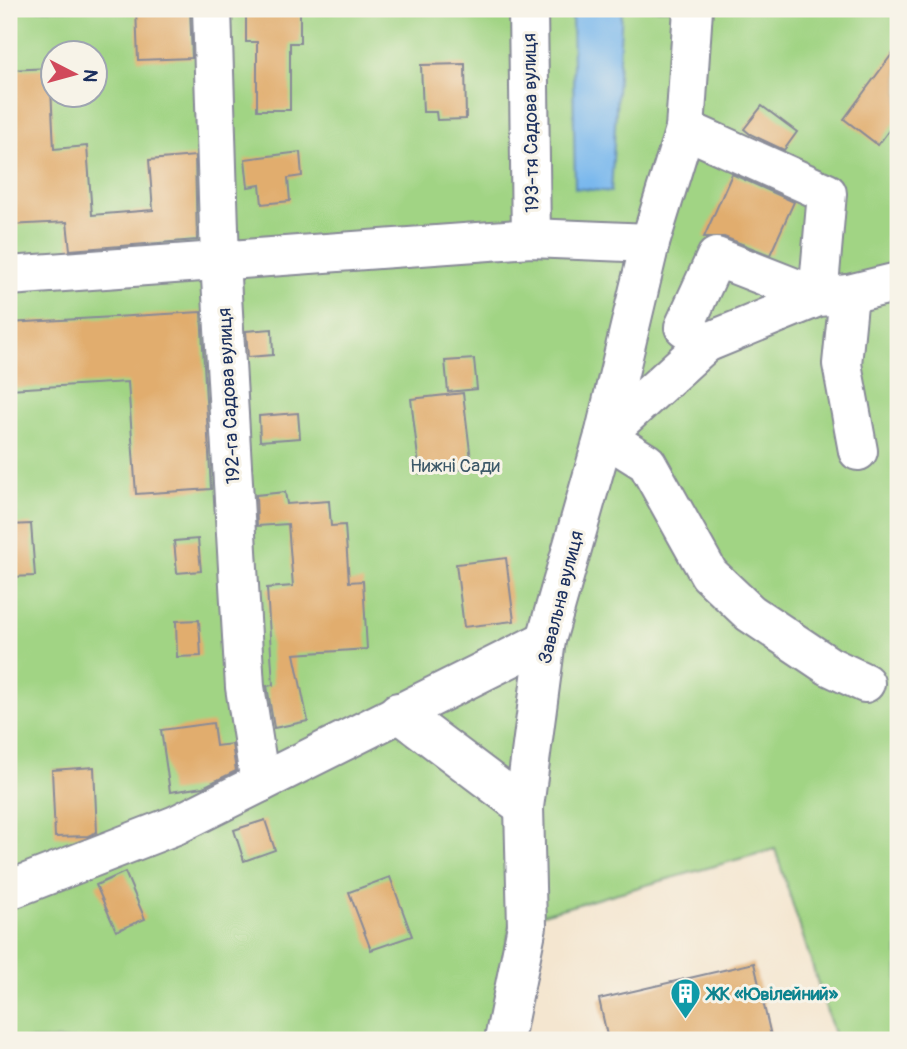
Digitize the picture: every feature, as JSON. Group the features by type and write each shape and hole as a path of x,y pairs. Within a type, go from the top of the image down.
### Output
{"street":[{"name":"192-га Садова вулиця","path":"212,9 220,261 245,687 260,783"},
{"name":"193-тя Садова вулиця","path":"528,9 531,238"},
{"name":"Завальна вулиця","path":"503,1040 527,926 524,807 545,640 604,436 650,243 685,129 693,9"},
{"path":"685,129 827,192 833,296 858,451"},
{"path":"9,276 531,238 650,243"},
{"path":"706,343 684,327 716,257 833,296"},
{"path":"865,683 829,666 750,613 717,582 709,574 647,463 604,436 706,343 833,296 898,282"},
{"path":"9,890 176,825 545,640"},
{"path":"398,712 524,807"}],"green space":[{"name":"Нижні Сади","path":"9,9 898,9 898,1040 836,1040 775,849 511,923 488,1040 9,1040"}],"water":[{"path":"572,9 622,9 611,192 575,188"}],"building":[{"path":"136,9 190,9 192,58 138,60"},
{"path":"246,9 300,9 300,43 290,43 290,110 257,110 257,42 246,42"},
{"path":"898,46 898,118 878,145 844,119"},
{"path":"465,64 466,119 437,120 436,112 423,112 421,65"},
{"path":"38,69 38,108 52,108 54,149 87,146 92,215 153,210 149,160 195,156 197,240 70,250 67,222 9,225 9,70"},
{"path":"762,106 797,132 784,150 744,129"},
{"path":"300,152 302,176 288,178 290,201 262,204 260,185 248,187 245,159"},
{"path":"732,174 794,202 770,255 724,237 704,237"},
{"path":"201,312 211,489 136,494 128,382 9,389 9,323"},
{"path":"272,329 273,355 248,357 246,331"},
{"path":"474,359 477,389 448,392 445,361"},
{"path":"463,393 472,468 420,474 411,399"},
{"path":"298,413 300,438 260,441 259,416"},
{"path":"285,492 287,504 329,501 331,526 345,525 349,582 363,581 367,649 294,654 308,721 274,728 267,686 273,685 267,588 293,586 288,524 257,526 256,495"},
{"path":"31,524 35,576 9,577 9,525"},
{"path":"198,539 201,571 177,573 174,541"},
{"path":"506,558 514,621 464,627 456,564"},
{"path":"199,620 201,656 177,657 176,621"},
{"path":"213,723 216,746 232,744 236,771 203,787 170,792 161,730"},
{"path":"94,767 97,832 88,836 55,837 52,770"},
{"path":"265,820 275,850 244,861 234,830"},
{"path":"125,872 145,919 116,931 96,885"},
{"path":"390,877 412,936 371,950 349,892"},
{"name":"ЖК «Ювілейний»","path":"754,963 772,1040 608,1040 599,999"}],"place":[{"name":"ЖК «Ювілейний»","path":"685,1020"}]}
